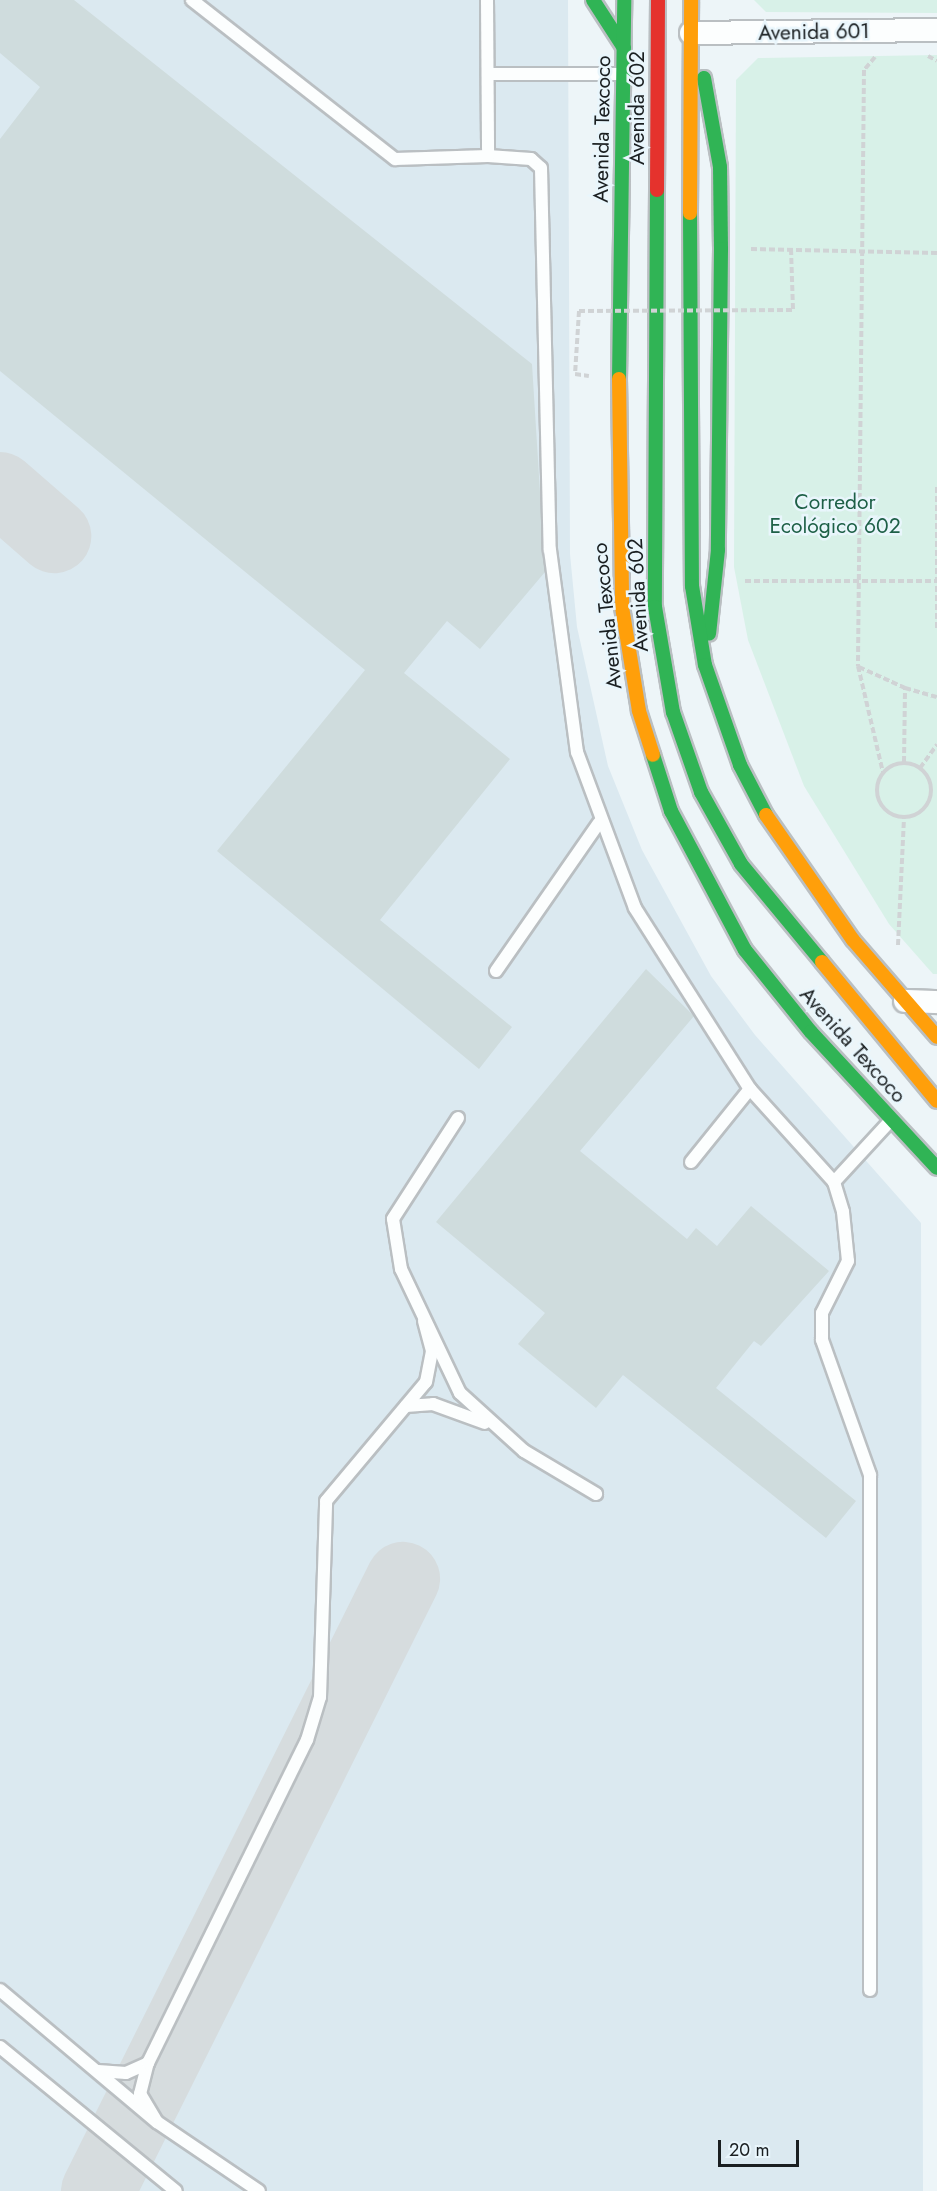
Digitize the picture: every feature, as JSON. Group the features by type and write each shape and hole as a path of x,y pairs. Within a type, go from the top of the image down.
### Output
{"main road":[{"path":"593,0 624,48"},
{"name":"Avenida Texcoco","path":"624,0 626,74 615,380 617,503 622,608 639,711 671,811 728,923 776,992 937,1167"},
{"name":"Avenida 602","path":"658,0 655,606 673,712 701,792 741,864 937,1101"},
{"path":"691,0 692,586 705,665 740,765 772,827 900,996 937,1037"},
{"path":"691,33 710,99 720,167 717,581 705,665"}],"street":[{"name":"Avenida 601","path":"691,33 937,30"},
{"path":"900,996 937,1002"}],"lane":[{"path":"192,0 395,159 488,156 531,159 541,168 550,550 567,705 599,823 635,908 750,1089 834,1182 848,1261 822,1313 822,1340 870,1475 870,1990"},
{"path":"487,0 488,156"},
{"path":"488,74 626,74"},
{"path":"496,971 599,823"},
{"path":"691,1162 750,1089"},
{"path":"458,1118 393,1219 401,1269 423,1321 460,1393 494,1428"},
{"path":"834,1182 892,1119"},
{"path":"157,2122 140,2094 148,2063 307,1740 324,1658 326,1501 426,1382 432,1362 423,1321"},
{"path":"406,1406 450,1408 494,1428 596,1494"},
{"path":"0,1990 157,2122 259,2191"},
{"path":"0,2047 176,2191"},
{"path":"95,2070 117,2074 148,2063"}],"path":[{"path":"883,54 869,59 864,70 863,580 858,666 871,741 883,773"},
{"path":"721,249 937,253"},
{"path":"576,375 579,311 794,310 791,249"},
{"path":"937,487 937,631"},
{"path":"717,581 936,581"},
{"path":"858,666 905,688 937,697"},
{"path":"904,762 905,688"},
{"path":"920,768 937,745"},
{"path":"904,762 920,768 931,792 926,805 904,817 882,807 877,784 883,773 904,762"},
{"path":"900,996 904,817"}],"shaded area":[{"path":"0,0 568,0 570,554 577,627 608,766 642,850 711,976 755,1035 921,1223 923,2191 0,2191"}],"green space":[{"path":"754,0 937,0 937,13 766,12"},
{"name":"Corredor Ecológico 602","path":"937,55 937,974 933,974 889,924 804,786 748,640 734,567 736,80 758,58"}],"building":[{"path":"0,0 74,0 532,364 545,572 480,649 447,621 404,673 510,759 380,920 512,1027 479,1069 217,851 365,670 0,371 0,139 40,87 0,53"},
{"path":"646,969 694,1016 580,1151 687,1239 696,1228 717,1246 751,1206 829,1271 761,1346 754,1341 716,1388 856,1501 826,1538 623,1375 596,1408 518,1344 545,1313 436,1222"}],"taxiway":[{"path":"0,489 54,536"},
{"path":"98,2191 403,1579"}],"traffic: fast":[{"path":"593,0 624,48"},
{"path":"619,379 624,0"},
{"path":"704,78 720,167 721,249 718,550 709,634"},
{"path":"657,190 655,607 673,712 701,792 741,864 822,962"},
{"path":"690,213 692,586 705,665 740,765 766,815"},
{"path":"653,755 671,811 745,950 811,1032 937,1168"}],"traffic: slow":[{"path":"690,213 691,0"},
{"path":"619,379 622,607 639,711 653,755"},
{"path":"766,815 853,940 937,1037"},
{"path":"822,962 937,1101"}],"traffic: jam":[{"path":"657,190 658,0"}]}
